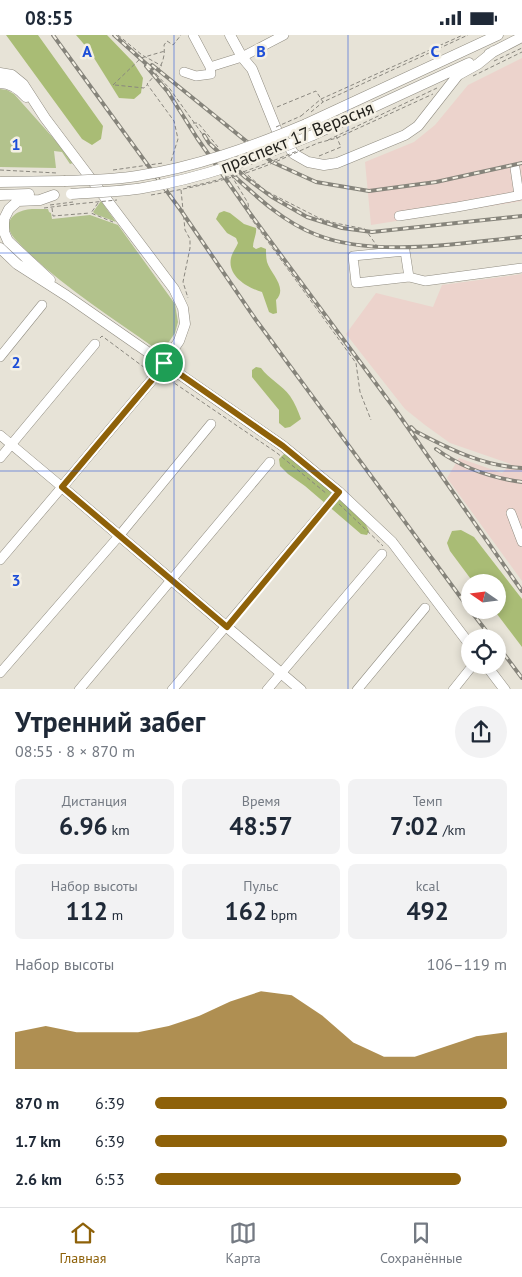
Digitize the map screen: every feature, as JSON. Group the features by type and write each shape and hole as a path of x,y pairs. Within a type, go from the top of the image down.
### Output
{"main road":[{"path":"230,35 242,57 252,69 277,131 294,154 308,163 324,165 337,163 405,135 418,126 458,75 478,64 494,51"},
{"name":"праспект 17 Верасня","path":"0,183 62,177 137,177 186,167 257,145 303,120 498,35"},
{"name":"праспект 17 Верасня","path":"0,195 54,195 140,189 187,179 252,160 316,140 522,37"},
{"path":"0,73 12,75 23,85 174,289 183,307 185,324 179,341 158,375 62,487 301,689"},
{"path":"0,83 7,83 20,90 46,118"},
{"path":"0,176 17,182"},
{"path":"54,195 40,200 18,201 4,219 4,232 8,241 67,296"},
{"path":"0,248 17,264 67,296 283,446 339,492 392,542 461,633"},
{"path":"493,674 505,689"}],"street":[{"path":"184,72 196,76 211,74 210,67 193,35"},
{"path":"210,67 242,57 284,35"},
{"path":"399,216 521,195 515,168"},
{"path":"409,277 405,251 353,256 356,283 409,277 425,281 522,268"},
{"path":"0,357 42,305"},
{"path":"0,458 95,344"},
{"path":"0,673 119,536 211,424"},
{"path":"0,435 62,487 0,560"},
{"path":"79,689 270,462"},
{"path":"172,689 227,627 339,492"},
{"path":"511,513 522,542"},
{"path":"268,689 382,554"},
{"path":"357,689 425,608"},
{"path":"452,689 465,674"}],"path":[{"path":"118,35 145,57 162,65"},
{"path":"276,127 303,120 321,99 464,35"},
{"path":"309,114 323,102 468,35"},
{"path":"147,84 144,88 113,85 133,65 145,57 164,51"},
{"path":"469,78 522,52"},
{"path":"156,74 170,89 217,155"},
{"path":"326,141 438,88"},
{"path":"272,109 316,91 323,102"},
{"path":"316,140 337,139 436,93"},
{"path":"193,123 198,123 222,151"},
{"path":"321,155 341,147 336,135"},
{"path":"207,152 225,147"},
{"path":"162,165 114,171 179,160"},
{"path":"227,169 248,203 250,217 356,363 360,392 371,421"},
{"path":"241,169 266,191 319,218 365,229 381,253"},
{"path":"0,170 62,177"},
{"path":"91,213 101,199 106,205"},
{"path":"52,205 53,216 91,213 121,225"},
{"path":"102,336 277,453"}],"shaded area":[{"path":"522,58 522,201 371,225 365,162 414,142 435,125 468,85"},
{"path":"522,274 522,581 447,478 459,458 502,473 511,464 450,443 425,425 405,409 346,334 376,293 433,307 442,285"}],"green space":[{"path":"6,35 38,35 103,126 101,139 92,145 82,139"},
{"path":"76,35 107,35 133,62 143,78 141,93 134,99 119,98 89,50"},
{"path":"0,89 14,94 73,163 70,164 62,152 54,151 56,168 0,167"},
{"path":"101,201 116,222 93,212"},
{"path":"32,209 48,209 52,219 90,215 118,225 175,304 178,322 175,333 164,349 156,349 82,297 47,269 14,238 9,226 12,218 15,214"},
{"path":"224,211 230,213 244,224 256,228 253,247 256,249 261,247 266,249 267,262 278,281 280,291 276,300 277,313 269,312 262,292 251,288 235,276 232,270 231,258 238,243 236,238 227,233 216,219 219,213"},
{"path":"256,367 261,368 287,392 293,401 301,419 290,427 285,428 279,423 279,410 252,377 252,370"},
{"path":"285,453 292,454 364,521 369,531 367,535 361,534 280,466 279,459"},
{"path":"461,530 474,537 503,574 467,574 450,551 447,543 452,531"},
{"path":"506,578 522,599 522,647 501,619 506,619"}],"railway":[{"path":"53,35 182,212 256,320 461,598"},
{"path":"114,35 152,69"},
{"path":"152,65 272,162 316,182 369,191 436,182 522,163"},
{"path":"146,66 168,92 197,138 249,212 397,412 522,591"},
{"path":"204,135 209,143 245,177 272,197 307,217 342,228 372,232 522,216"},
{"path":"234,176 263,202 294,224 317,235 340,242 365,246 418,247 522,237"},
{"path":"411,427 428,438 467,456 494,464 522,468"},
{"path":"436,449 477,471 499,478 522,482"},
{"path":"477,619 485,629"},
{"path":"506,657 522,678"}],"route":[{"path":"164,363 283,446 339,492 227,627 62,487 164,363"}]}
